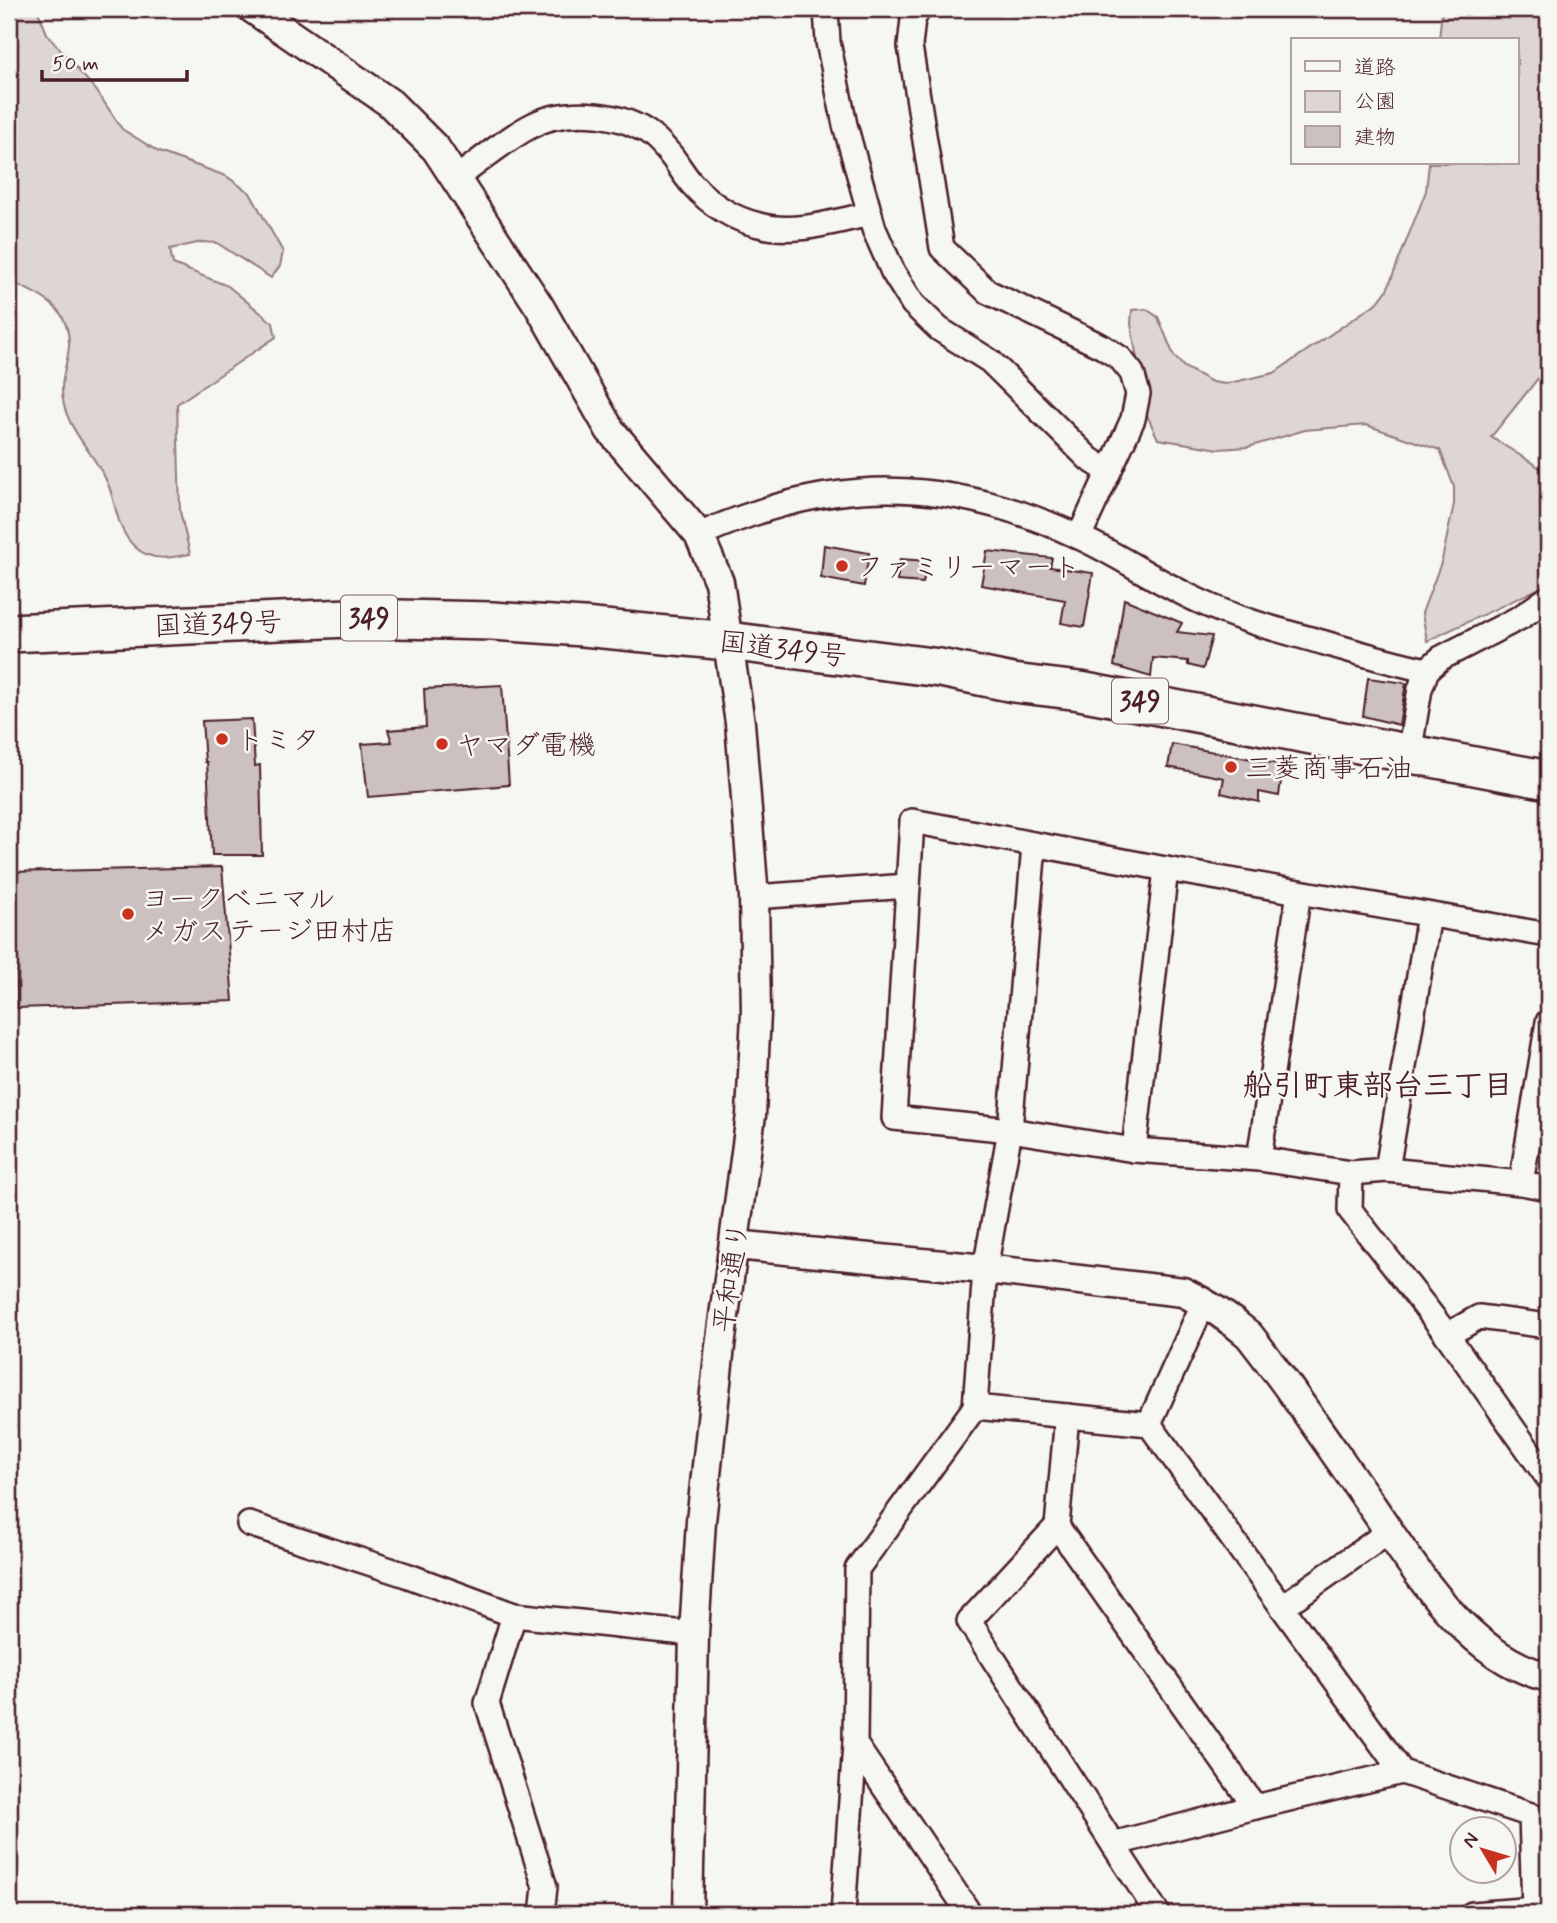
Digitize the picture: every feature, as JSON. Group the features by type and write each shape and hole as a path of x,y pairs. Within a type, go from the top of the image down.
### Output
{"highway":[{"name":"国道349号","path":"9,633 349,618 583,626 927,666 1013,683 1080,691 1548,780"}],"street":[{"name":"平和通り","path":"253,9 390,103 436,149 539,306 610,430 699,535 719,582 740,723 754,897 756,1013 751,1115 707,1462 694,1634 688,1914"},
{"path":"826,9 828,42 845,125 874,229 893,272 914,304 939,329 990,361 1088,459 1108,471"},
{"path":"919,9 913,19 910,46 942,248 988,292 1103,347 1120,358 1132,373 1138,394 1133,419 1079,537"},
{"path":"455,178 529,127 547,119 590,115 613,117 648,132 669,154 691,184 712,203 736,218 762,226 790,229 870,214"},
{"path":"699,535 742,516 820,495 895,489 948,494 1000,506 1079,537 1210,606 1309,639 1427,670"},
{"path":"1409,754 1420,689 1427,670 1441,658 1521,617 1548,598"},
{"path":"1548,935 1166,869 912,821 894,1118 1010,1130 1135,1150 1259,1159 1351,1173 1387,1170 1548,1188"},
{"path":"843,1914 855,1744 856,1569 975,1407 985,1269 1010,1130 1034,845"},
{"path":"1135,1150 1166,869"},
{"path":"754,897 908,886"},
{"path":"1259,1159 1298,892"},
{"path":"1387,1170 1429,915"},
{"path":"1521,1183 1548,1021"},
{"path":"1351,1173 1350,1210 1447,1335 1548,1478"},
{"path":"734,1245 985,1269 1183,1292 1204,1302 1249,1335 1438,1598 1461,1624 1489,1648 1518,1665 1548,1677"},
{"path":"1149,1424 1204,1302"},
{"path":"1447,1335 1479,1317 1548,1326"},
{"path":"975,1407 1149,1424 1402,1772"},
{"path":"1067,1416 1057,1527 969,1621 1157,1914"},
{"path":"249,1524 405,1575 514,1615 694,1634"},
{"path":"1057,1527 1255,1807"},
{"path":"1282,1607 1390,1531"},
{"path":"514,1615 487,1703 545,1887 542,1914"},
{"path":"855,1744 970,1914"},
{"path":"1113,1844 1402,1772 1531,1815 1541,1909 1472,1914"}],"green space":[{"path":"9,9 37,9 48,36 96,90 122,129 159,152 226,176 250,193 283,252 280,266 271,278 217,243 202,242 170,249 173,264 228,286 273,323 276,337 177,404 180,511 190,554 154,557 141,552 124,533 108,484 72,426 63,402 62,388 69,347 64,320 48,301 9,280"},
{"path":"1442,9 1548,9 1548,366 1491,437 1548,473 1548,580 1542,587 1427,641 1422,613 1442,560 1454,504 1454,487 1440,450 1366,425 1305,430 1248,447 1219,449 1158,439 1146,413 1131,324 1132,310 1146,309 1158,317 1174,356 1184,367 1212,382 1225,384 1274,373 1378,302 1387,290 1426,191 1429,164 1518,164 1518,38 1439,38"}],"building":[{"path":"824,545 869,553 864,586 821,578"},
{"path":"987,551 1052,558 1050,567 1093,573 1084,627 1061,623 1065,600 981,585"},
{"path":"900,559 927,561 923,583 897,581"},
{"path":"1124,599 1182,623 1177,632 1212,636 1203,669 1188,665 1188,661 1153,658 1151,677 1114,666"},
{"path":"1368,678 1406,683 1399,725 1363,716"},
{"path":"502,685 509,785 368,797 362,744 392,742 388,730 426,727 424,689"},
{"path":"252,719 255,766 260,765 262,855 212,855 202,721"},
{"path":"1172,744 1283,765 1279,796 1259,792 1259,802 1221,793 1224,778 1168,767"},
{"name":"ヨークベニマル メガステージ田村店","path":"222,867 233,1001 17,1008 15,936 9,936 9,872"}],"place":[{"name":"ファミリーマート","path":"842,566"},
{"name":"トミタ","path":"222,739"},
{"name":"ヤマダ電機","path":"442,744"},
{"name":"三菱商事石油","path":"1231,767"},
{"name":"ヨークベニマル メガステージ田村店","path":"128,914"}],"district":[{"name":"船引町東部台三丁目","path":"1378,1085"}]}
